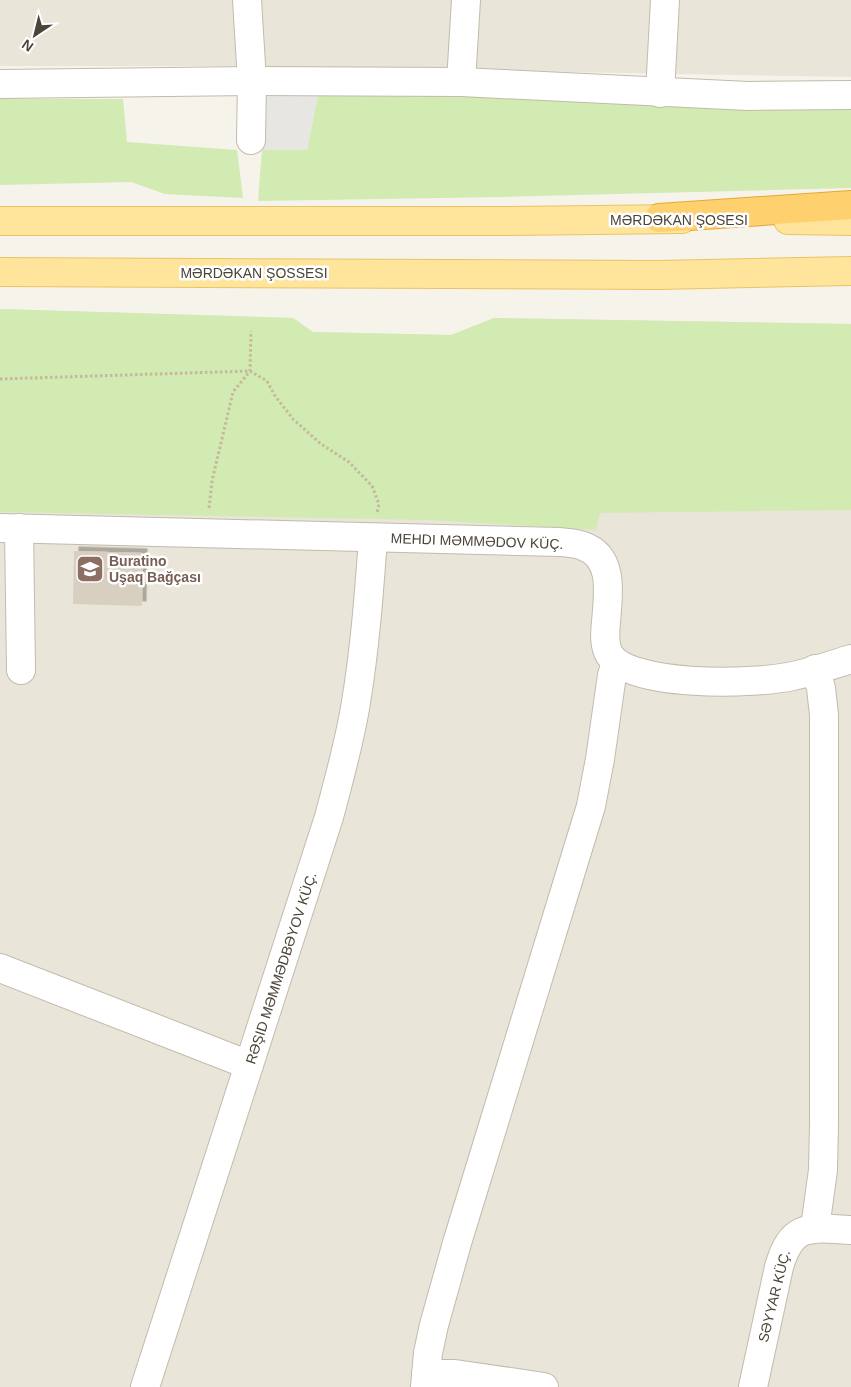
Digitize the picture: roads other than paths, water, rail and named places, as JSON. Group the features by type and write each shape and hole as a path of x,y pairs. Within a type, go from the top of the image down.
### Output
{"highway":[{"path":"659,218 851,205"}],"main road":[{"name":"MƏRDƏKAN ŞOSESI","path":"0,221 508,221 659,218 851,221"},
{"path":"658,275 851,271"},
{"name":"MƏRDƏKAN ŞOSSESI","path":"0,272 658,275"},
{"path":"658,275 851,286"}],"street":[{"path":"247,0 252,81 252,140"},
{"path":"460,82 466,0"},
{"path":"660,93 665,0"},
{"path":"0,84 252,81 460,82 748,96 851,95"},
{"path":"10,528 21,670"},
{"name":"MEHDI MƏMMƏDOV KÜÇ.","path":"10,528 560,542 583,546 597,554 605,565 608,584 605,639 608,652 616,663"},
{"name":"RƏŞID MƏMMƏDBƏYOV KÜÇ.","path":"145,1387 316,861 347,746 356,702 365,637 372,538"},
{"path":"544,1387 455,1374 425,1381 434,1325 457,1243 591,806 616,663 638,673 658,678 740,682 764,681 793,676 851,660"},
{"path":"815,669 821,688 824,715 824,1124 823,1170 815,1228"},
{"path":"0,968 249,1065"},
{"name":"SƏYYAR KÜÇ.","path":"752,1387 783,1252 790,1240 803,1230 815,1228 851,1230"}],"place":[{"name":"Buratino Uşaq Bağçası","path":"90,569"}]}
